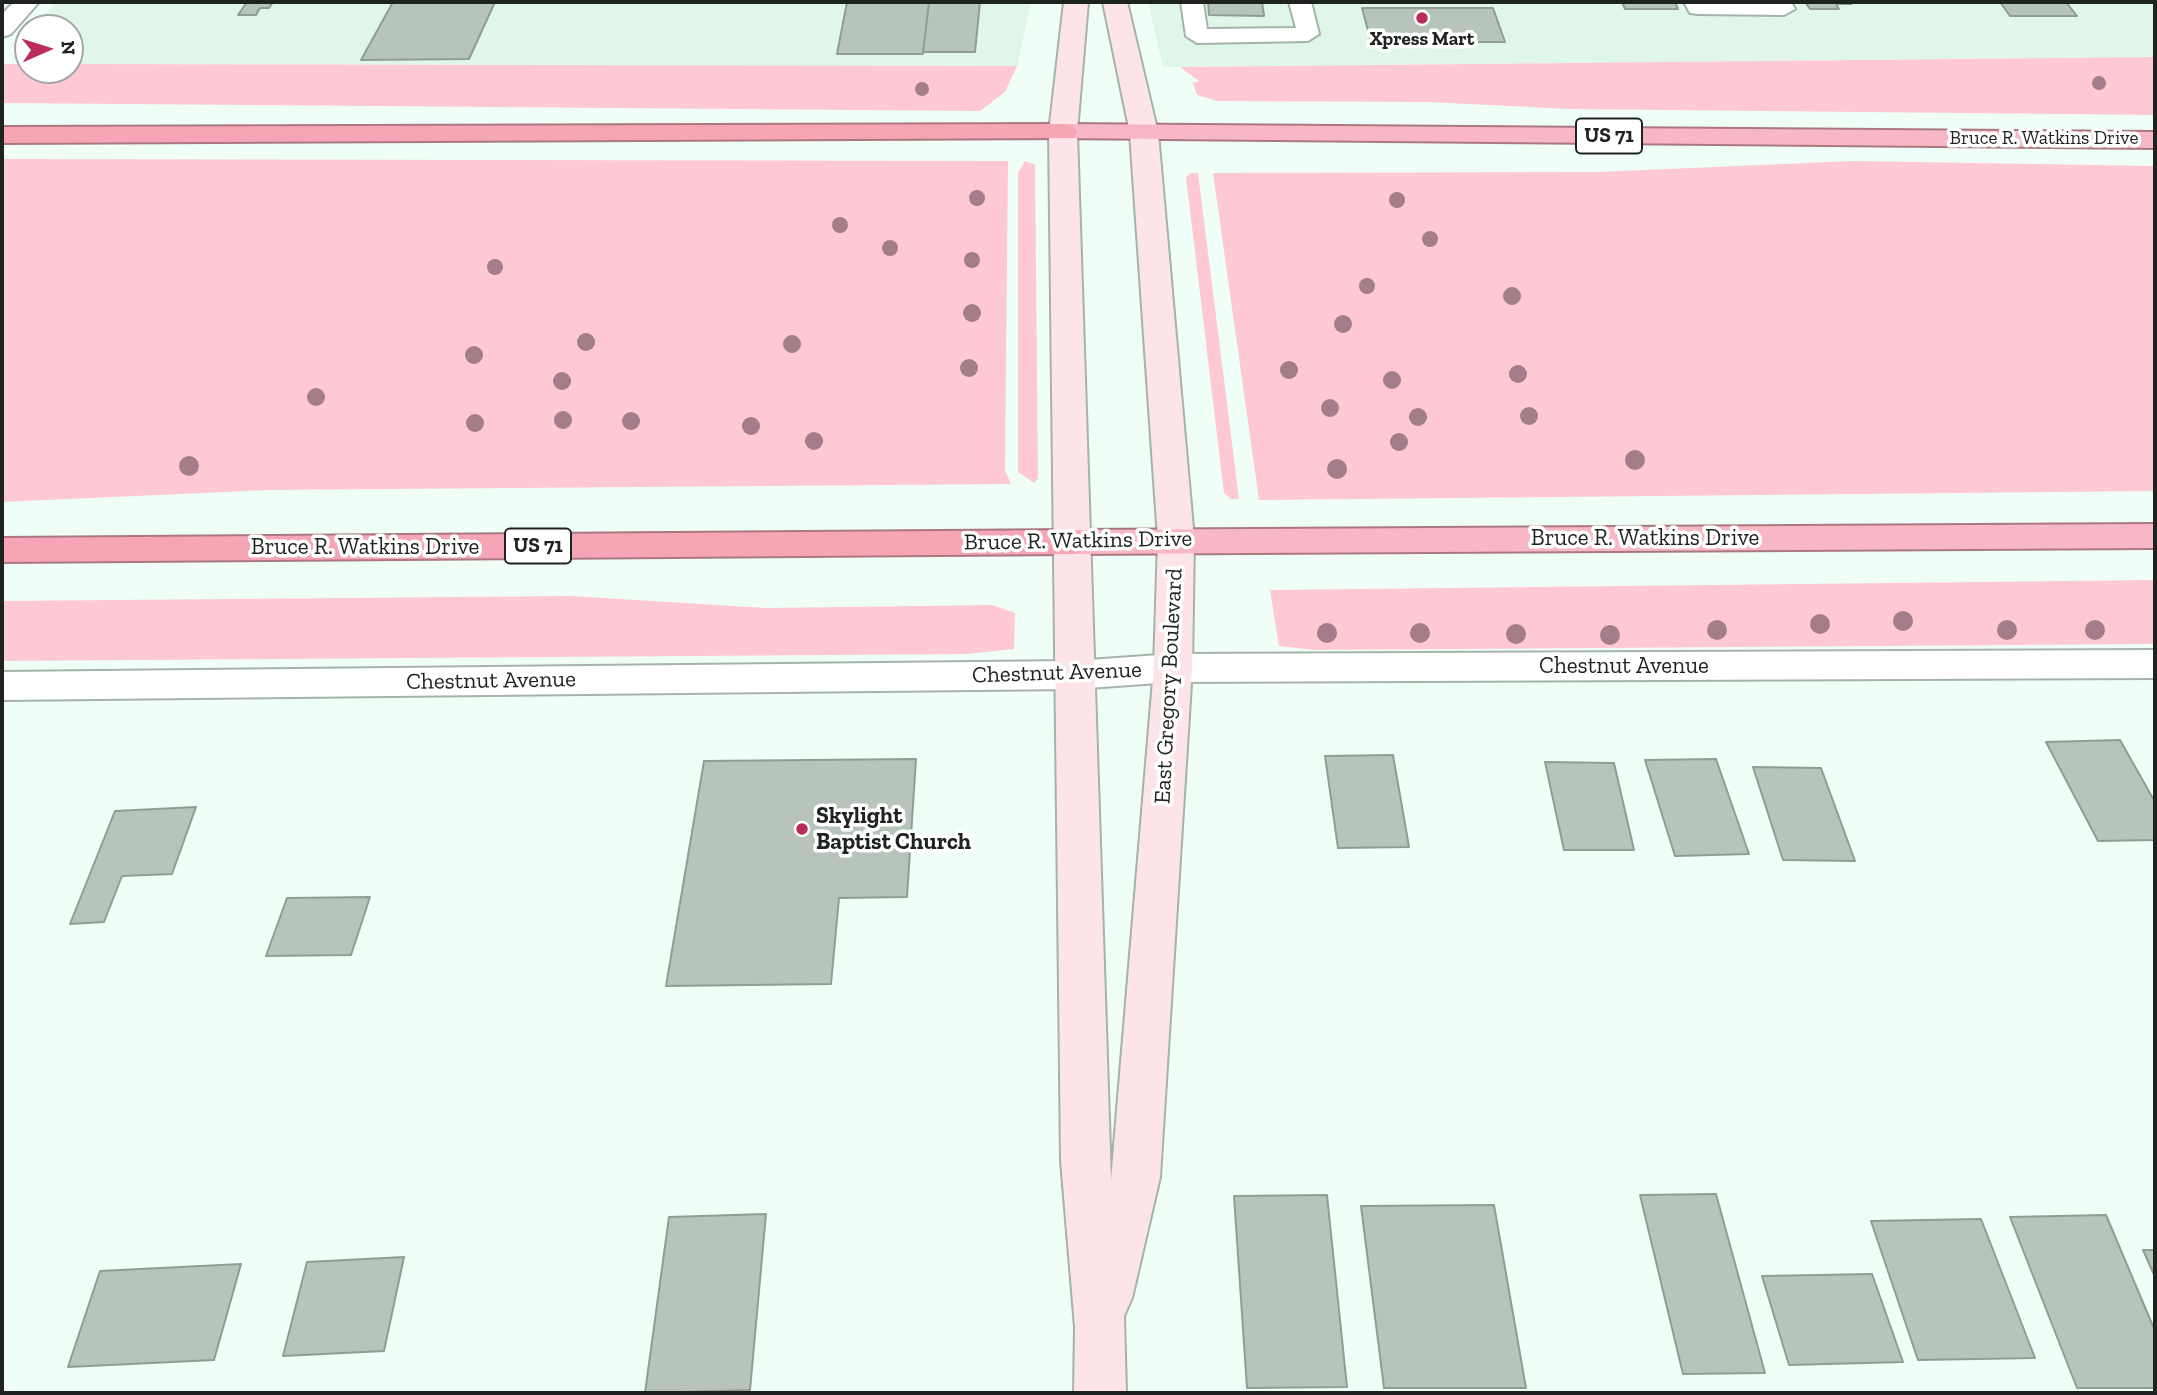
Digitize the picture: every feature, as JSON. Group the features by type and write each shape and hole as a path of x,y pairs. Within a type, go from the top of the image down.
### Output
{"highway":[{"name":"Bruce R. Watkins Drive","path":"2,135 1144,132 2155,140"},
{"name":"Bruce R. Watkins Drive","path":"2,550 1176,539 2155,536"}],"main road":[{"name":"East Gregory Boulevard","path":"1076,2 1063,132 1085,1161 1100,1327 1100,1393"},
{"name":"East Gregory Boulevard","path":"1100,1327 1136,1177 1173,668 1176,539 1144,132 1115,2"}],"street":[{"path":"2,29 27,2"},
{"name":"Chestnut Avenue","path":"2,686 1074,675 1173,668 2155,664"}],"lane":[{"path":"1192,2 1197,36 1308,34 1300,2"},
{"path":"1695,2 1698,8 1784,9 1780,2"}],"shaded area":[{"path":"56,2 1031,2 1017,66 84,64 84,14 45,14"},
{"path":"1148,2 2150,2 2155,8 2155,57 1163,67"},
{"path":"2155,57 2155,115 1569,109 1428,102 1217,101 1197,95 1193,83 1199,81 1180,67"},
{"path":"2,64 14,64 14,84 84,84 84,64 1017,66 1005,92 980,111 2,103"},
{"path":"2,159 1008,161 1005,470 1011,484 270,490 2,502"},
{"path":"1025,161 1035,165 1038,478 1034,483 1018,472 1018,173"},
{"path":"1853,161 2155,166 2155,491 1259,500 1213,173 1598,172"},
{"path":"1191,173 1198,173 1239,499 1231,499 1224,493 1186,177"},
{"path":"2155,580 2155,644 1315,650 1279,646 1270,590"},
{"path":"571,596 766,608 992,605 1015,613 1014,649 966,654 2,661 2,601"}],"building":[{"path":"247,2 273,2 269,8 260,8 256,15 238,15"},
{"path":"393,2 495,2 469,59 361,60"},
{"path":"847,2 929,2 923,54 837,54"},
{"path":"929,2 980,2 975,52 923,52"},
{"path":"1208,2 1262,2 1264,16 1209,15"},
{"path":"1622,2 1675,2 1678,9 1625,9"},
{"path":"1805,2 1851,4 1836,4 1839,9 1810,9"},
{"path":"2000,2 2066,2 2077,16 2010,16"},
{"path":"1362,8 1493,8 1505,42 1371,42"},
{"path":"2120,740 2155,802 2155,840 2098,841 2046,742"},
{"path":"1393,755 1409,847 1338,848 1325,756"},
{"name":"Skylight Baptist Church","path":"916,759 907,897 839,898 831,984 666,986 704,761"},
{"path":"1716,759 1749,854 1675,856 1645,760"},
{"path":"1545,762 1614,763 1634,850 1564,850"},
{"path":"1753,767 1821,768 1855,861 1783,860"},
{"path":"196,807 172,874 122,876 104,922 70,924 115,811"},
{"path":"370,897 351,955 266,956 287,898"},
{"path":"1716,1194 1765,1373 1683,1374 1640,1195"},
{"path":"1327,1195 1347,1387 1247,1388 1234,1196"},
{"path":"1494,1205 1526,1388 1384,1388 1361,1206"},
{"path":"766,1214 750,1390 645,1393 669,1217"},
{"path":"2106,1215 2155,1331 2155,1388 2077,1388 2010,1217"},
{"path":"1981,1219 2035,1358 1918,1360 1871,1221"},
{"path":"2143,1250 2155,1250 2155,1277"},
{"path":"404,1257 384,1351 283,1356 307,1262"},
{"path":"241,1264 214,1360 68,1367 100,1271"},
{"path":"1872,1274 1903,1362 1789,1365 1762,1276"}],"place":[{"name":"Xpress Mart","path":"1422,18"},
{"name":"Skylight Baptist Church","path":"802,829"}]}
